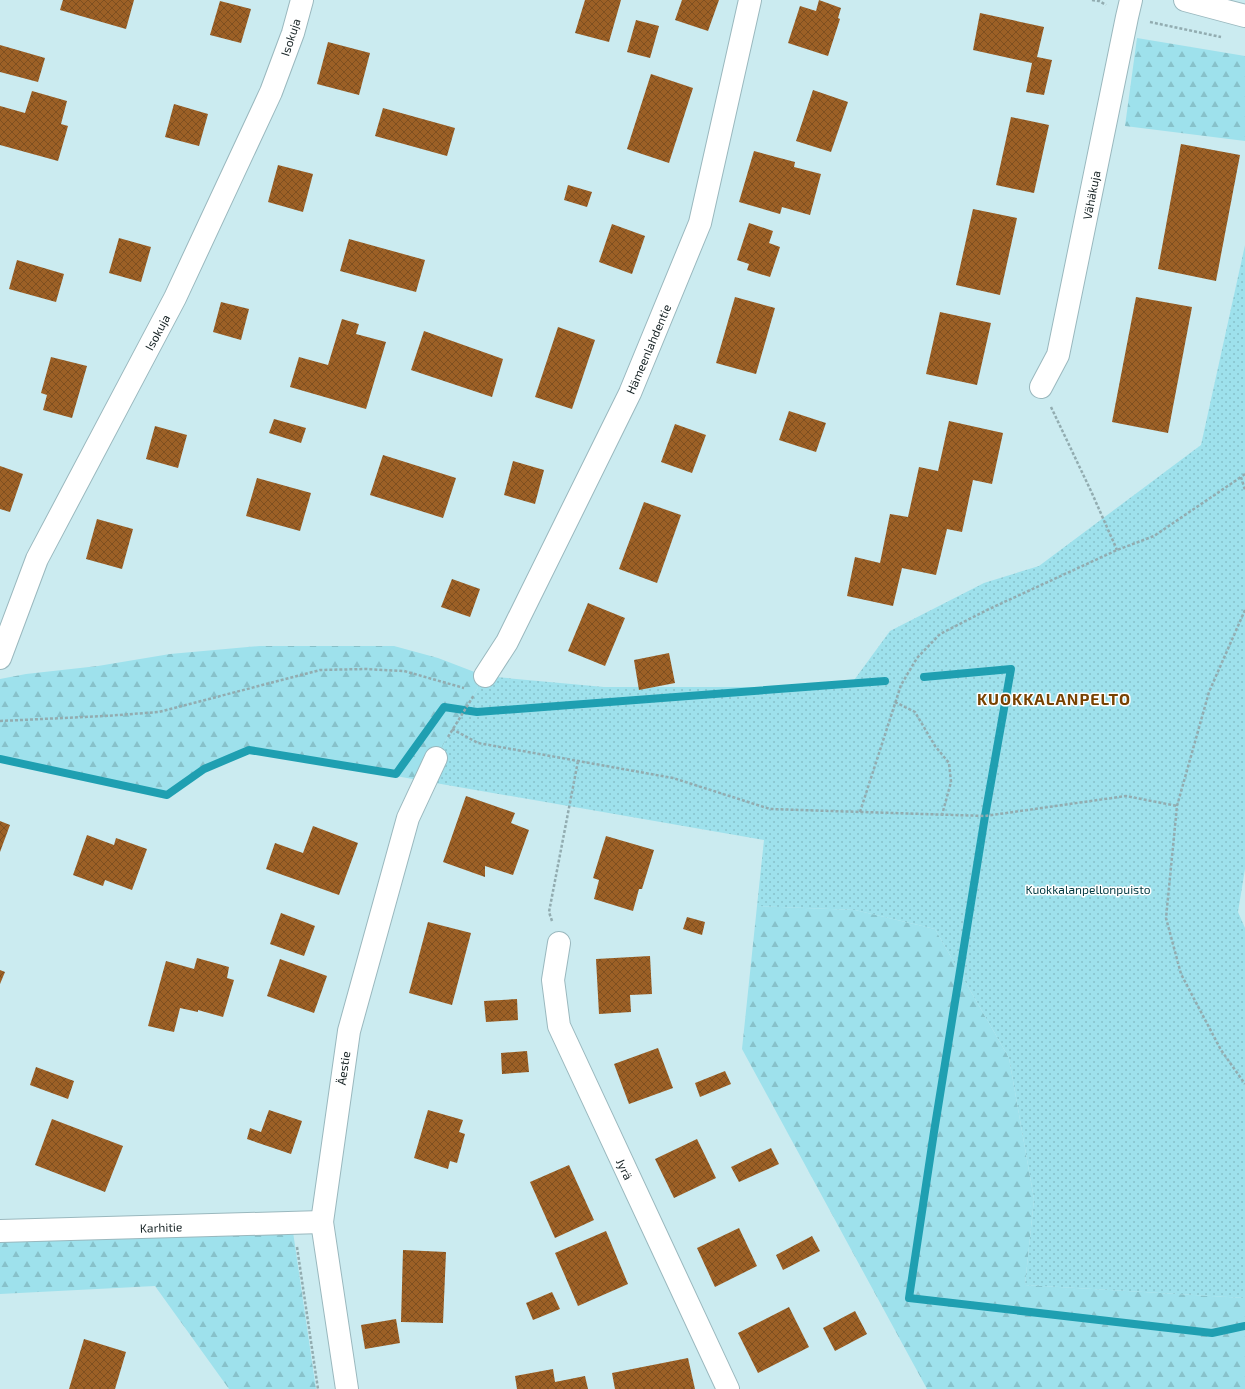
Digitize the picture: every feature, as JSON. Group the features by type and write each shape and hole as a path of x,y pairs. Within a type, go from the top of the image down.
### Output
{"street":[{"name":"Isokuja","path":"0,658 37,559 175,298 271,92 302,0"},
{"name":"Hämeenlahdentie","path":"485,676 507,642 630,393 700,223 750,0"},
{"path":"1185,0 1245,16"},
{"name":"Vähäkuja","path":"1042,387 1058,355 1129,9"},
{"name":"Äestie","path":"347,1389 322,1222 349,1031 408,818 436,758"},
{"name":"Jyrä","path":"559,943 552,980 559,1026 728,1389"},
{"name":"Karhitie","path":"0,1232 322,1222"}],"path":[{"path":"1092,0 1129,9 1223,37"},
{"path":"1042,387 1117,550"},
{"path":"860,812 901,685 917,658 940,634 987,610 1117,550 1154,536 1245,474"},
{"path":"1241,478 1245,490"},
{"path":"1245,610 1209,692 1177,806 1166,918 1181,974 1221,1050 1245,1084"},
{"path":"0,721 160,712 320,670 365,669 404,671 469,690"},
{"path":"459,719 470,702"},
{"path":"895,702 915,712 935,746 949,763 950,782 942,815"},
{"path":"452,729 478,743 674,778 770,809 985,816 1126,796 1177,806"},
{"path":"559,943 549,912 578,761"},
{"path":"294,1223 318,1389"}],"green space":[{"path":"1137,38 1245,56 1245,141 1125,126"},
{"name":"Kuokkalanpellonpuisto","path":"1245,245 1245,869 1238,912 1245,928 1245,1298 1025,1285 1034,1199 1009,1058 935,929 855,910 757,906 764,840 424,781 452,729 485,676 604,687 849,687 890,631 984,583 1039,566 1201,445"},
{"path":"260,646 394,646 438,658 485,676 452,729 424,781 249,750 204,769 167,795 0,759 0,679 26,674 98,666 170,654"},
{"path":"757,906 855,910 935,929 1009,1058 1034,1199 1025,1285 1245,1298 1245,1389 927,1389 742,1049"},
{"path":"292,1225 316,1389 229,1389 155,1286 0,1294 0,1232"}],"building":[{"path":"63,0 134,0 126,29 60,10"},
{"path":"585,0 621,0 609,42 575,33"},
{"path":"682,0 719,0 708,31 675,20"},
{"path":"819,0 841,8 838,18 840,19 828,56 788,43 800,6 816,11"},
{"path":"220,1 251,9 241,43 210,35"},
{"path":"980,13 1044,27 1037,57 1052,60 1044,95 1026,92 1032,63 973,50"},
{"path":"636,20 659,26 650,58 627,52"},
{"path":"328,42 370,53 359,95 317,84"},
{"path":"0,45 45,58 38,82 0,72"},
{"path":"651,74 693,88 669,163 627,149"},
{"path":"813,90 848,102 831,152 796,141"},
{"path":"32,91 67,101 61,124 68,126 58,161 0,145 0,106 25,113"},
{"path":"174,104 208,114 199,146 165,137"},
{"path":"383,108 455,128 447,156 375,136"},
{"path":"1011,117 1049,125 1034,193 996,185"},
{"path":"1181,144 1240,155 1216,281 1158,269"},
{"path":"754,151 795,162 794,167 821,174 810,215 782,207 780,214 739,202"},
{"path":"278,165 313,174 303,212 268,202"},
{"path":"568,185 592,192 587,207 564,200"},
{"path":"973,209 1017,218 1000,295 956,285"},
{"path":"749,223 773,231 769,243 780,247 770,277 747,270 749,264 737,260"},
{"path":"612,224 645,236 632,274 599,262"},
{"path":"119,238 151,247 141,282 109,273"},
{"path":"349,239 425,260 416,292 340,271"},
{"path":"17,260 64,274 56,302 9,289"},
{"path":"735,297 775,308 756,374 716,363"},
{"path":"1136,297 1192,307 1168,433 1112,422"},
{"path":"221,302 249,309 241,340 213,332"},
{"path":"940,312 991,323 977,385 926,374"},
{"path":"342,319 359,324 356,334 386,342 366,409 290,387 299,357 328,365"},
{"path":"558,327 595,340 572,409 535,397"},
{"path":"424,331 503,359 492,397 411,370"},
{"path":"51,357 87,366 72,418 43,410 47,395 41,393"},
{"path":"789,411 826,423 816,452 779,440"},
{"path":"274,419 306,428 301,443 269,433"},
{"path":"949,421 1003,433 992,484 973,480 962,532 947,529 936,575 902,568 893,606 847,596 855,557 880,563 890,514 908,517 919,467 938,471"},
{"path":"675,424 706,435 692,473 661,462"},
{"path":"155,426 187,435 178,468 146,459"},
{"path":"383,455 456,478 443,518 370,495"},
{"path":"513,461 544,470 535,504 504,495"},
{"path":"0,466 23,474 10,512 0,509"},
{"path":"257,478 311,493 300,531 246,516"},
{"path":"644,502 681,515 657,583 619,569"},
{"path":"97,519 133,529 122,569 86,559"},
{"path":"452,579 480,589 470,617 441,607"},
{"path":"588,603 625,618 605,666 568,651"},
{"path":"669,653 675,683 639,690 634,660"},
{"path":"466,796 515,813 511,823 529,830 513,875 485,866 485,877 443,862"},
{"path":"0,821 10,825 0,852"},
{"path":"313,826 358,843 339,895 266,869 275,843 303,853"},
{"path":"87,835 114,845 116,838 147,849 132,890 105,880 103,886 73,875"},
{"path":"606,836 654,850 642,889 639,889 633,911 594,899 599,880 593,878"},
{"path":"281,913 315,926 304,956 270,944"},
{"path":"687,917 705,922 702,935 683,929"},
{"path":"428,922 471,933 452,1005 409,993"},
{"path":"650,956 652,994 630,995 631,1012 599,1014 596,959"},
{"path":"197,958 229,967 227,978 234,980 223,1017 198,1010 198,1012 180,1008 174,1032 148,1026 166,961 194,969"},
{"path":"280,959 327,976 314,1013 267,996"},
{"path":"0,970 5,972 0,984"},
{"path":"517,999 518,1020 486,1022 484,1001"},
{"path":"658,1048 673,1088 629,1104 614,1064"},
{"path":"527,1051 529,1072 502,1074 501,1053"},
{"path":"36,1067 74,1081 68,1099 30,1085"},
{"path":"725,1071 731,1084 700,1097 695,1083"},
{"path":"269,1110 302,1121 291,1154 247,1139 250,1128 261,1132"},
{"path":"428,1110 463,1120 459,1132 465,1134 457,1163 450,1161 448,1169 414,1158"},
{"path":"52,1119 123,1146 105,1192 35,1165"},
{"path":"697,1139 716,1178 674,1198 655,1159"},
{"path":"771,1148 779,1164 739,1182 731,1167"},
{"path":"569,1165 594,1220 555,1238 530,1182"},
{"path":"739,1228 757,1266 715,1287 697,1248"},
{"path":"606,1231 628,1284 578,1306 555,1253"},
{"path":"812,1236 820,1251 783,1270 776,1255"},
{"path":"403,1250 446,1252 443,1323 401,1322"},
{"path":"552,1292 560,1309 533,1320 526,1303"},
{"path":"789,1307 809,1347 758,1373 738,1333"},
{"path":"855,1311 867,1334 835,1351 823,1328"},
{"path":"396,1319 400,1343 365,1349 361,1325"},
{"path":"84,1339 126,1352 115,1389 69,1389"},
{"path":"688,1358 695,1389 615,1389 612,1373"},
{"path":"553,1369 555,1382 585,1376 588,1389 517,1389 515,1376"}],"waterway":[{"path":"924,677 1011,669 985,816 909,1298 1212,1333 1245,1326"},
{"path":"0,759 167,795 204,769 249,750 396,774 444,707 477,712 885,681"}],"district":[{"name":"KUOKKALANPELTO","path":"1054,698"}]}
